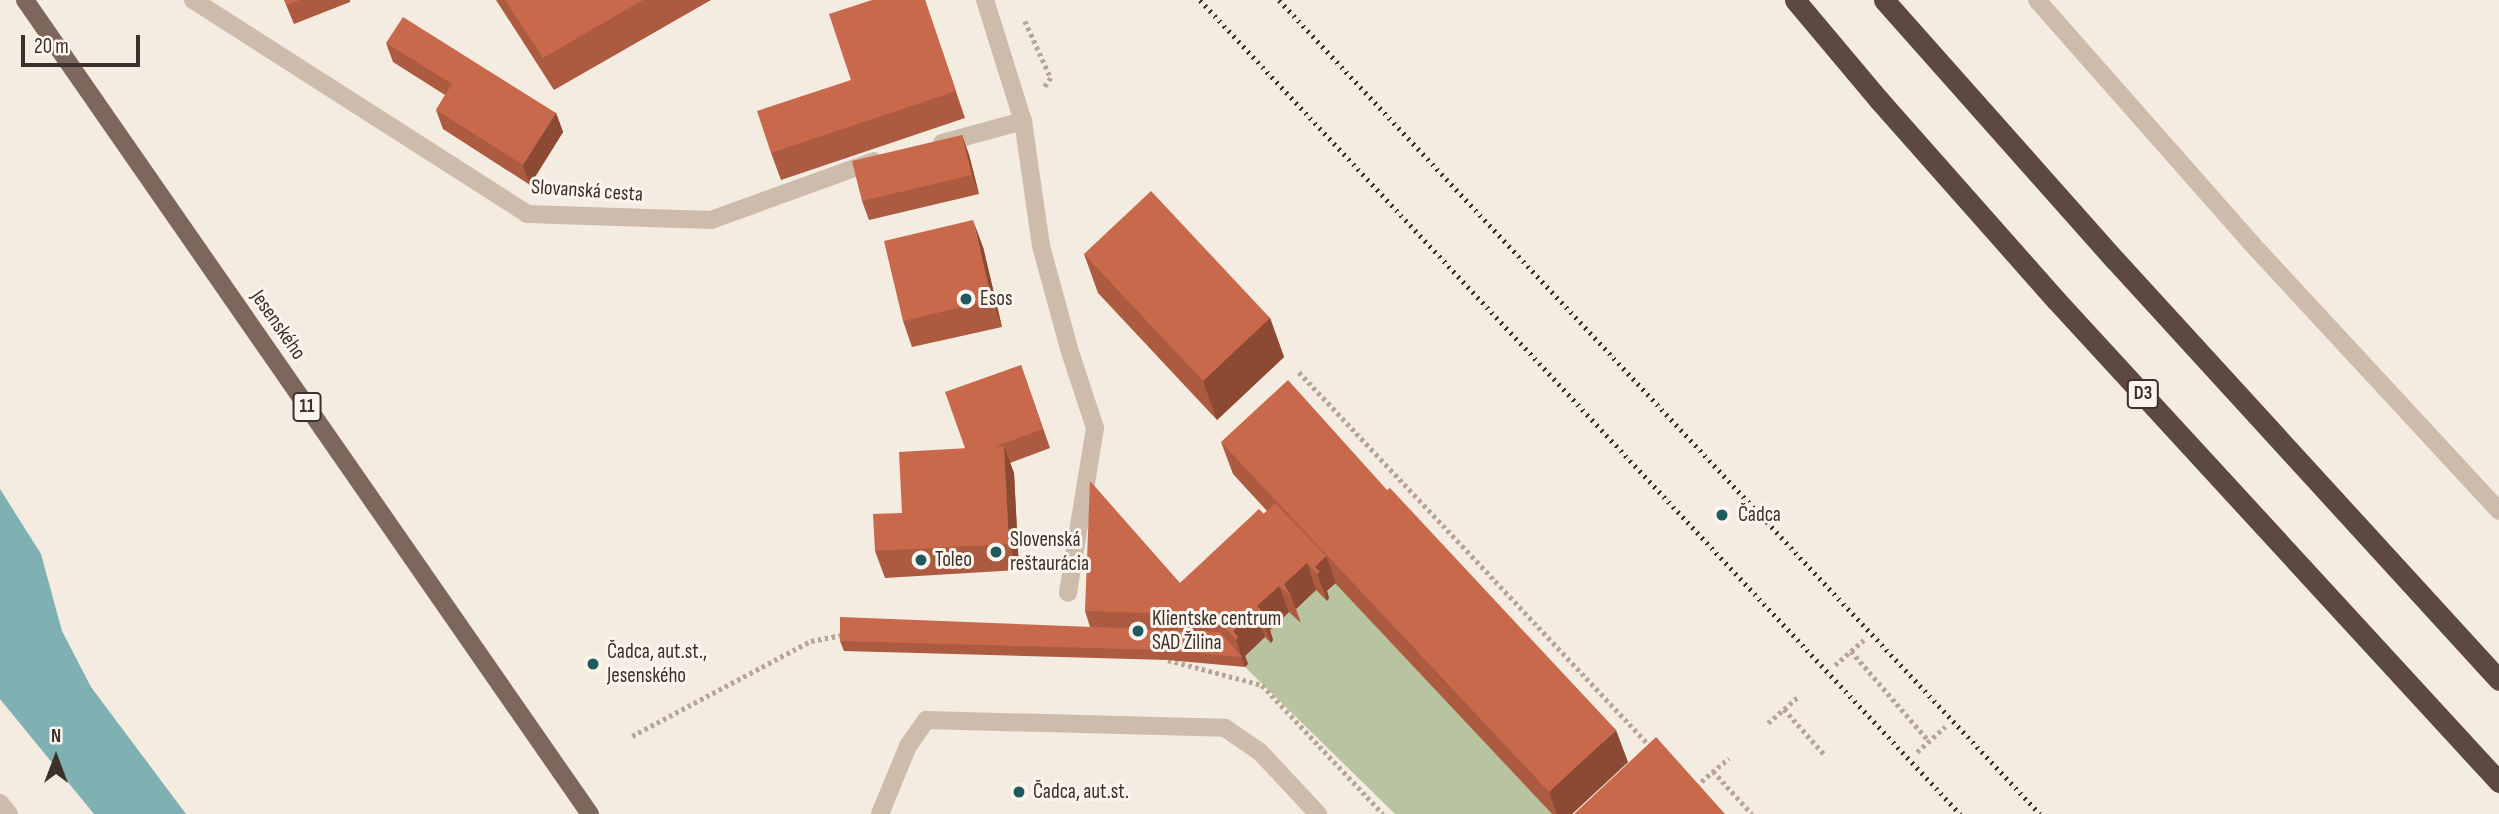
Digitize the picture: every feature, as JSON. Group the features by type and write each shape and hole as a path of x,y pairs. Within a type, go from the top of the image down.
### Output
{"highway":[{"name":"D3","path":"1795,0 1879,100 2056,300 2499,782"},
{"path":"1884,0 2115,260 2499,680"}],"main road":[{"name":"Jesenského","path":"25,0 590,814"}],"street":[{"name":"Slovanská cesta","path":"193,0 527,214 712,220 860,165 897,155"},
{"path":"985,0 1023,121 1041,246 1070,352 1095,428 1068,593"},
{"path":"2037,0 2261,254 2499,511"},
{"path":"922,148 1023,121"},
{"path":"880,814 908,746 926,720 957,720 1224,728 1260,752 1318,814"},
{"path":"0,803 9,814"}],"path":[{"path":"1021,11 1051,78"},
{"path":"1299,372 1652,747"},
{"path":"632,736 811,641 844,635"},
{"path":"1835,665 1864,640"},
{"path":"1851,651 1929,741"},
{"path":"1168,660 1262,685 1383,814"},
{"path":"1768,723 1798,697"},
{"path":"1784,709 1824,754"},
{"path":"1917,752 1945,727"},
{"path":"1695,786 1728,758"},
{"path":"1713,771 1752,814"},
{"path":"1688,786 1697,795"}],"green space":[{"path":"1336,583 1552,814 1395,814 1245,667 1248,664 1243,658 1265,637 1271,642 1273,640 1267,633 1289,612 1299,618 1294,611 1316,590 1327,601 1329,598 1325,594"}],"water":[{"path":"0,489 41,554 62,631 91,687 186,814 94,814 0,699"}],"building":[{"path":"285,0 300,0 287,5"},
{"path":"505,0 643,0 543,58"},
{"path":"872,0 925,0 956,91 771,153 757,111 851,80 829,14"},
{"path":"403,17 556,113 523,165 436,110 452,84 386,43"},
{"path":"962,135 972,175 862,201 852,161"},
{"path":"1151,191 1270,318 1203,381 1084,254"},
{"path":"973,220 992,300 903,321 884,241"},
{"path":"1021,365 1043,429 994,447 965,448 945,392"},
{"path":"1288,380 1387,490 1390,488 1616,730 1549,792 1221,442"},
{"path":"1004,446 1009,544 875,551 873,514 902,513 899,452"},
{"path":"1090,481 1180,583 1259,509 1264,514 1275,503 1326,556 1315,567 1320,572 1317,574 1307,563 1284,584 1291,596 1279,586 1257,606 1264,613 1261,616 1256,610 1233,631 1238,637 1236,640 1214,615 1085,611"},
{"path":"840,617 1220,632 1242,657 1164,650 840,641"},
{"path":"1656,737 1725,814 1574,814"}],"railway":[{"path":"1200,0 1960,814"},
{"path":"1279,0 2040,814"}],"place":[{"name":"Esos","path":"966,299"},
{"name":"Čadca","path":"1722,515"},
{"name":"Slovenská reštaurácia","path":"996,552"},
{"name":"Toleo","path":"921,560"},
{"name":"Klientske centrum SAD Žilina","path":"1138,631"},
{"name":"Čadca, aut.st., Jesenského","path":"593,664"},
{"name":"Čadca, aut.st.","path":"1019,792"}]}
